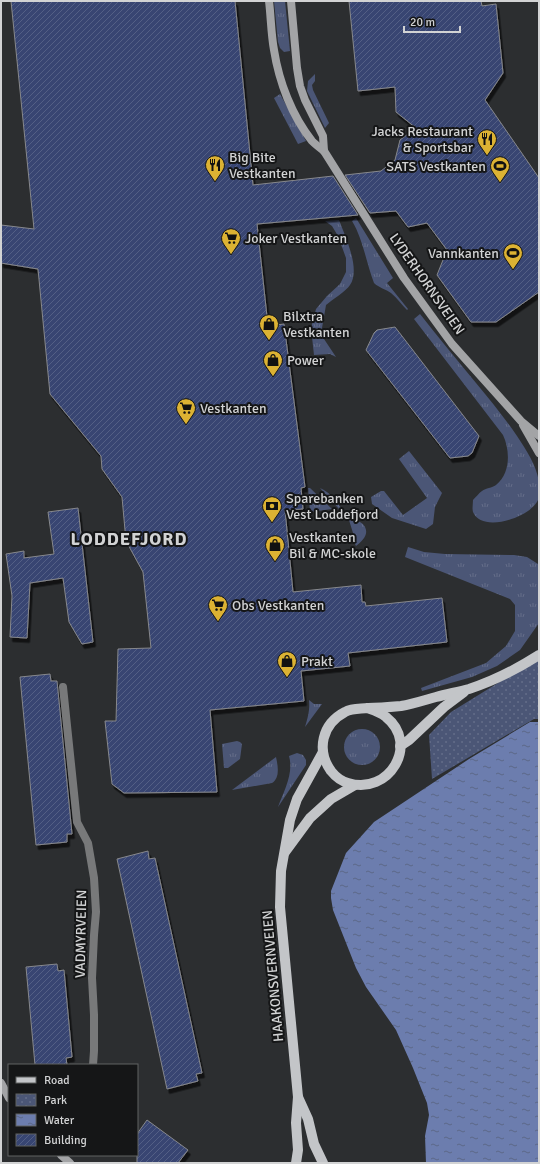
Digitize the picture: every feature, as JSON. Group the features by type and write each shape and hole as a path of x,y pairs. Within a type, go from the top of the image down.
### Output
{"main road":[{"name":"LYDERHORNSVEIEN","path":"269,1 274,51 285,90 299,122 313,142 324,151 408,284 452,344 521,421 539,436"},
{"name":"LYDERHORNSVEIEN","path":"291,1 300,86 305,100 323,136 324,151"},
{"name":"LYDERHORNSVEIEN","path":"521,421 539,453"},
{"path":"367,708 386,717 393,725 398,735 400,746 396,765 390,773 374,784 365,786 345,782 334,775 327,765 322,742 330,723 338,716 346,711 356,708 403,706 468,690 520,667 535,657 539,645"},
{"path":"400,746 410,740 444,707 468,690"},
{"name":"HAAKONSVERNVEIEN","path":"296,1163 298,1150 296,1123 298,1097 280,907 281,871 290,820 297,799 323,752"},
{"name":"HAAKONSVERNVEIEN","path":"284,853 310,818 331,799 355,785"},
{"path":"1,1083 8,1096"},
{"name":"HAAKONSVERNVEIEN","path":"298,1097 308,1119 314,1144 324,1163"},
{"path":"62,1156 70,1163"}],"street":[{"name":"VADMYRVEIEN","path":"63,687 77,822 88,844 94,878 96,912 92,978 94,1022 93,1064"}],"green space":[{"path":"274,1 285,1 290,51 284,52 280,48 278,42"},
{"path":"315,74 315,81 312,85 329,123 325,128 307,91 308,81"},
{"path":"280,94 306,141 298,144 274,98"},
{"path":"356,218 393,278 387,283 408,309 407,310 391,293 374,283 362,243 352,221"},
{"path":"339,220 351,252 354,270 353,278 350,285 342,293 326,305 322,328 324,339 336,357 330,354 314,355 311,328 316,309 340,284 346,272 346,258 338,236 332,226 325,221"},
{"path":"420,314 502,415 517,436 533,463 538,475 538,500 534,506 517,517 506,521 486,522 478,518 473,512 473,500 482,491 493,487 501,480 507,468 507,447 503,435 414,319"},
{"path":"409,451 442,493 435,507 433,524 426,529 392,518 372,504 371,497 381,491 384,491 403,515 427,498 399,459"},
{"path":"308,488 310,488 332,509 310,512"},
{"path":"320,488 329,494 349,516 362,523 365,527 366,533 363,540 356,546 349,520"},
{"path":"408,547 424,552 445,554 514,555 527,557 538,564 539,623 520,650 497,666 472,677 422,691 421,688 486,663 506,646 515,631 515,605 510,599 405,557"},
{"path":"539,656 539,719 534,719 432,779 429,735 451,712"},
{"path":"309,700 314,704 322,704 305,727 308,714"},
{"path":"366,729 375,734 379,740 379,754 375,760 366,765 358,765 349,760 345,754 344,743 349,734 355,730"},
{"path":"237,741 242,744 240,759 228,768 224,768 222,744"},
{"path":"297,753 303,755 306,760 306,765 278,807 289,775 289,756"},
{"path":"276,757 278,768 275,781 272,783 232,790"}],"water":[{"path":"530,722 539,722 539,1163 426,1163 425,1136 429,1115 427,1103 396,1030 366,987 356,968 333,910 331,891 346,853 374,822 469,759"}],"building":[{"name":"Vestkanten","path":"11,1 235,1 253,185 333,176 358,215 257,224 268,326 284,324 305,487 301,488 303,509 285,510 293,592 361,585 362,602 365,602 366,606 442,598 447,642 348,653 350,666 301,671 304,701 210,710 217,792 124,793 112,784 105,721 116,721 118,649 151,648 143,572 126,541 122,497 102,469 101,456 50,394 38,269 1,263 1,225 34,229"},
{"path":"349,1 481,1 482,6 496,4 503,73 485,100 539,178 539,292 496,322 471,322 437,275 447,250 427,223 408,227 396,211 370,213 345,175 381,171 395,160 400,140 416,128 396,112 395,87 358,91"},
{"path":"395,327 479,436 472,453 468,456 450,458 366,350 377,330"},
{"path":"78,508 93,642 82,644 69,622 63,578 30,583 27,638 10,637 12,596 6,554 24,551 24,558 54,554 48,512"},
{"path":"50,674 51,681 57,681 72,834 67,834 67,842 36,845 20,677"},
{"path":"148,851 149,859 155,858 202,1073 196,1074 198,1081 167,1089 117,859"},
{"path":"57,964 58,971 64,970 72,1057 66,1058 67,1064 35,1064 26,967"},
{"path":"147,1120 188,1150 178,1163 137,1163 138,1133"}],"place":[{"name":"Jacks Restaurant & Sportsbar","path":"487,156"},
{"name":"Big Bite Vestkanten","path":"215,182"},
{"name":"SATS Vestkanten","path":"500,183"},
{"name":"Joker Vestkanten","path":"231,255"},
{"name":"Vannkanten","path":"513,270"},
{"name":"Bilxtra Vestkanten","path":"269,341"},
{"name":"Power","path":"273,377"},
{"name":"Vestkanten","path":"186,425"},
{"name":"Sparebanken Vest Loddefjord","path":"272,523"},
{"name":"Vestkanten Bil & MC-skole","path":"275,562"},
{"name":"Obs Vestkanten","path":"218,622"},
{"name":"Prakt","path":"287,678"}],"district":[{"name":"LODDEFJORD","path":"129,539"}]}
